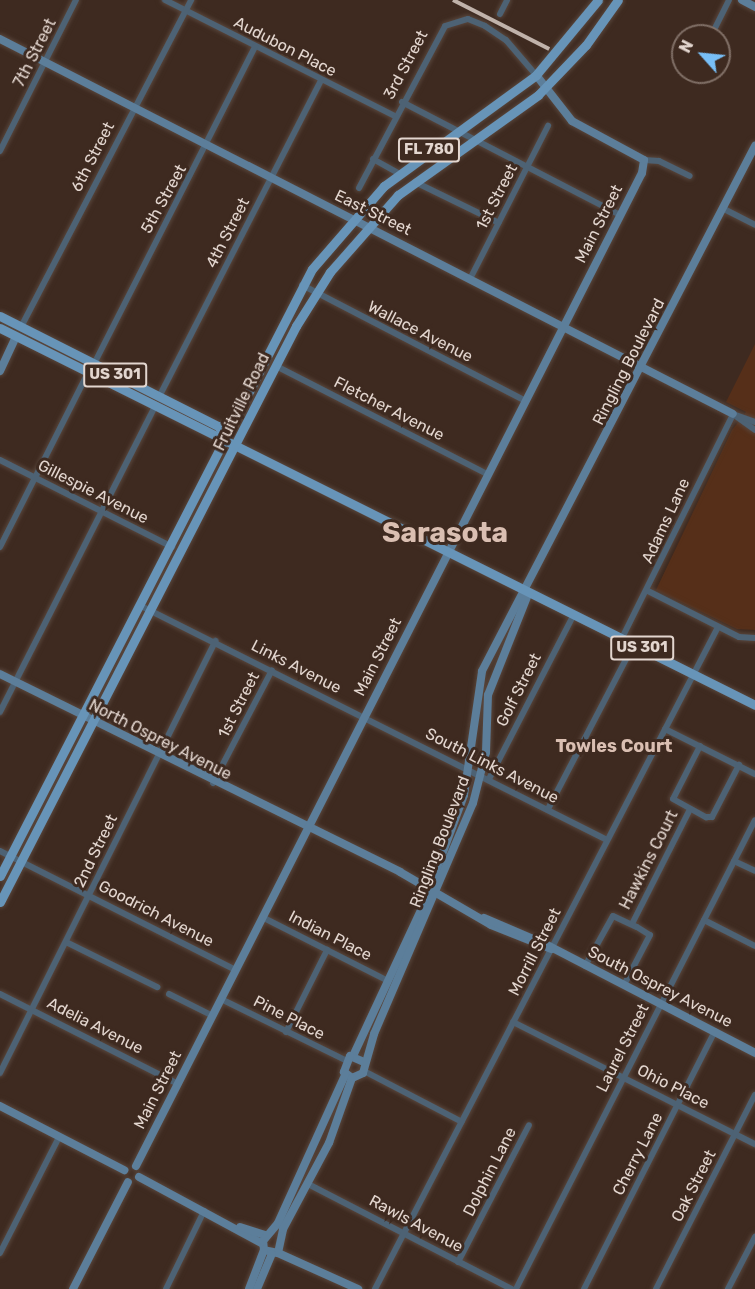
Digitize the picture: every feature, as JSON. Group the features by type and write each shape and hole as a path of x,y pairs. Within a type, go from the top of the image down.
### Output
{"main road":[{"name":"Fruitville Road","path":"0,876 173,548 302,285 351,219 398,173 536,75 598,0"},
{"name":"Fruitville Road","path":"0,903 153,611 276,366 316,293 366,227 414,181 545,87 586,45 618,0"},
{"name":"US 301","path":"0,316 93,364 210,435 226,438 755,705"},
{"name":"US 301","path":"0,328 88,373 157,402"},
{"path":"31,344 84,365 93,364"}],"street":[{"name":"7th Street","path":"0,151 76,0"},
{"name":"Audubon Place","path":"165,0 394,116"},
{"name":"6th Street","path":"21,327 191,0"},
{"path":"500,14 507,0"},
{"path":"717,24 729,0"},
{"path":"742,0 755,7"},
{"name":"3rd Street","path":"359,188 439,31 457,20 474,21 499,34 536,75"},
{"name":"East Street","path":"0,39 733,414 755,422"},
{"name":"5th Street","path":"93,364 255,46"},
{"path":"536,75 575,123 644,160 659,161 690,176"},
{"name":"4th Street","path":"0,712 321,80"},
{"path":"402,102 620,215"},
{"name":"1st Street","path":"470,279 548,126"},
{"name":"Ringling Boulevard","path":"364,1066 432,891 472,770 482,671 529,591 755,146"},
{"path":"373,159 398,173"},
{"name":"Main Street","path":"136,1166 489,476 620,215 644,160"},
{"path":"414,181 499,223"},
{"path":"724,209 755,225"},
{"name":"Wallace Avenue","path":"302,285 526,401"},
{"path":"0,371 16,336"},
{"name":"Fletcher Avenue","path":"276,366 489,476"},
{"path":"0,547 88,373"},
{"name":"East Street","path":"733,414 755,430"},
{"name":"Adams Lane","path":"622,638 648,591 733,414"},
{"name":"Gillespie Avenue","path":"0,460 173,548"},
{"name":"Ringling Boulevard","path":"349,1058 486,777 488,694 529,591"},
{"path":"648,591 718,627 755,638"},
{"name":"Links Avenue","path":"141,606 365,717"},
{"name":"Golf Street","path":"486,777 574,614"},
{"name":"Morrill Street","path":"375,1289 718,627"},
{"name":"2nd Street","path":"0,1072 215,641"},
{"path":"548,809 634,644"},
{"name":"1st Street","path":"213,784 272,670"},
{"name":"North Osprey Avenue","path":"0,674 213,784 308,829"},
{"name":"South Links Avenue","path":"365,717 607,840"},
{"path":"665,729 755,774"},
{"name":"Hawkins Court","path":"700,746 673,797 690,809 712,817 739,765"},
{"name":"Hawkins Court","path":"632,924 690,809"},
{"name":"Laurel Street","path":"516,1289 755,820"},
{"name":"South Osprey Avenue","path":"308,829 484,918 624,985 755,1053"},
{"name":"Goodrich Avenue","path":"0,851 236,970"},
{"path":"734,861 755,871"},
{"name":"Hawkins Court","path":"585,966 613,916 632,924 650,935 624,985"},
{"name":"Indian Place","path":"262,917 386,980"},
{"path":"704,920 755,946"},
{"path":"66,942 157,987"},
{"path":"286,1032 327,950"},
{"name":"Adelia Avenue","path":"0,994 178,1084"},
{"path":"169,994 213,1016"},
{"name":"Pine Place","path":"221,999 286,1032 349,1058"},
{"name":"Ohio Place","path":"513,1022 755,1144"},
{"name":"Cherry Lane","path":"584,1289 715,1031"},
{"path":"257,1289 272,1244 308,1184 349,1076 349,1058 462,1122"},
{"path":"249,1289 349,1076 364,1066"},
{"name":"Oak Street","path":"656,1289 755,1095"},
{"path":"0,1106 124,1170 128,1182"},
{"name":"Dolphin Lane","path":"458,1262 529,1125"},
{"path":"0,1253 59,1137"},
{"path":"124,1170 136,1166 139,1177 353,1288"},
{"path":"73,1289 128,1182 139,1177"},
{"name":"Rawls Avenue","path":"308,1184 511,1289"},
{"path":"166,1289 204,1211"},
{"path":"729,1289 755,1236"}],"shaded area":[{"path":"755,344 755,630 737,629 656,590 732,430 746,412 726,402"}],"railway":[{"path":"453,0 549,49"}],"district":[{"name":"Sarasota","path":"445,533"},
{"name":"Towles Court","path":"614,746"}]}
